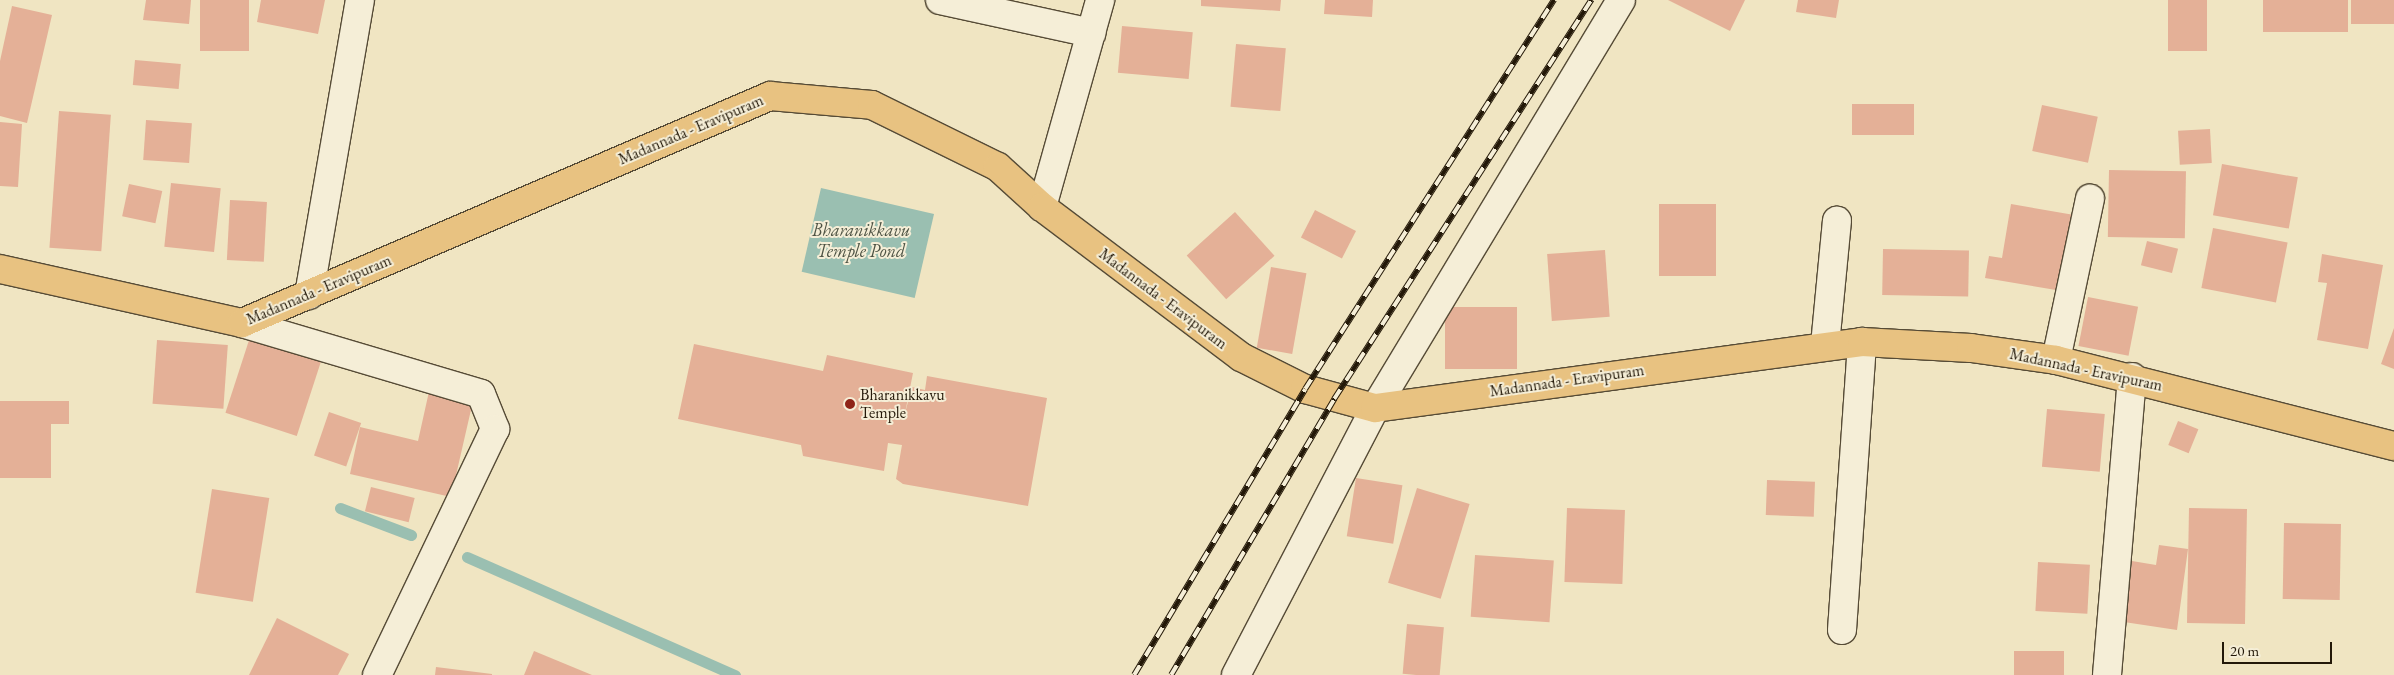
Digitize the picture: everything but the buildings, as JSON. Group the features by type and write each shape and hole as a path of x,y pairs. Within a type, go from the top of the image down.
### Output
{"main road":[{"name":"Madannada - Eravipuram","path":"0,269 242,323 770,96 872,106 998,167 1042,207 1240,357 1305,390 1375,408 1825,345 1862,342 1971,348 2056,360 2132,377 2394,446"}],"street":[{"path":"309,295 360,0"},
{"path":"940,0 1091,33"},
{"path":"1042,207 1100,0"},
{"path":"1236,675 1375,408 1621,0"},
{"path":"2056,360 2090,199"},
{"path":"1825,345 1837,221"},
{"path":"242,323 481,394 496,429 377,675"},
{"path":"1842,630 1862,342"},
{"path":"2107,675 2132,377"}],"water":[{"name":"Bharanikkavu Temple Pond","path":"821,188 934,214 915,298 802,272"}],"waterway":[{"path":"340,508 411,535"},
{"path":"467,557 735,675"}],"railway":[{"path":"1134,675 1305,389 1554,0"},
{"path":"1171,675 1334,399 1591,0"}],"place":[{"name":"Bharanikkavu Temple","path":"850,404"}]}
